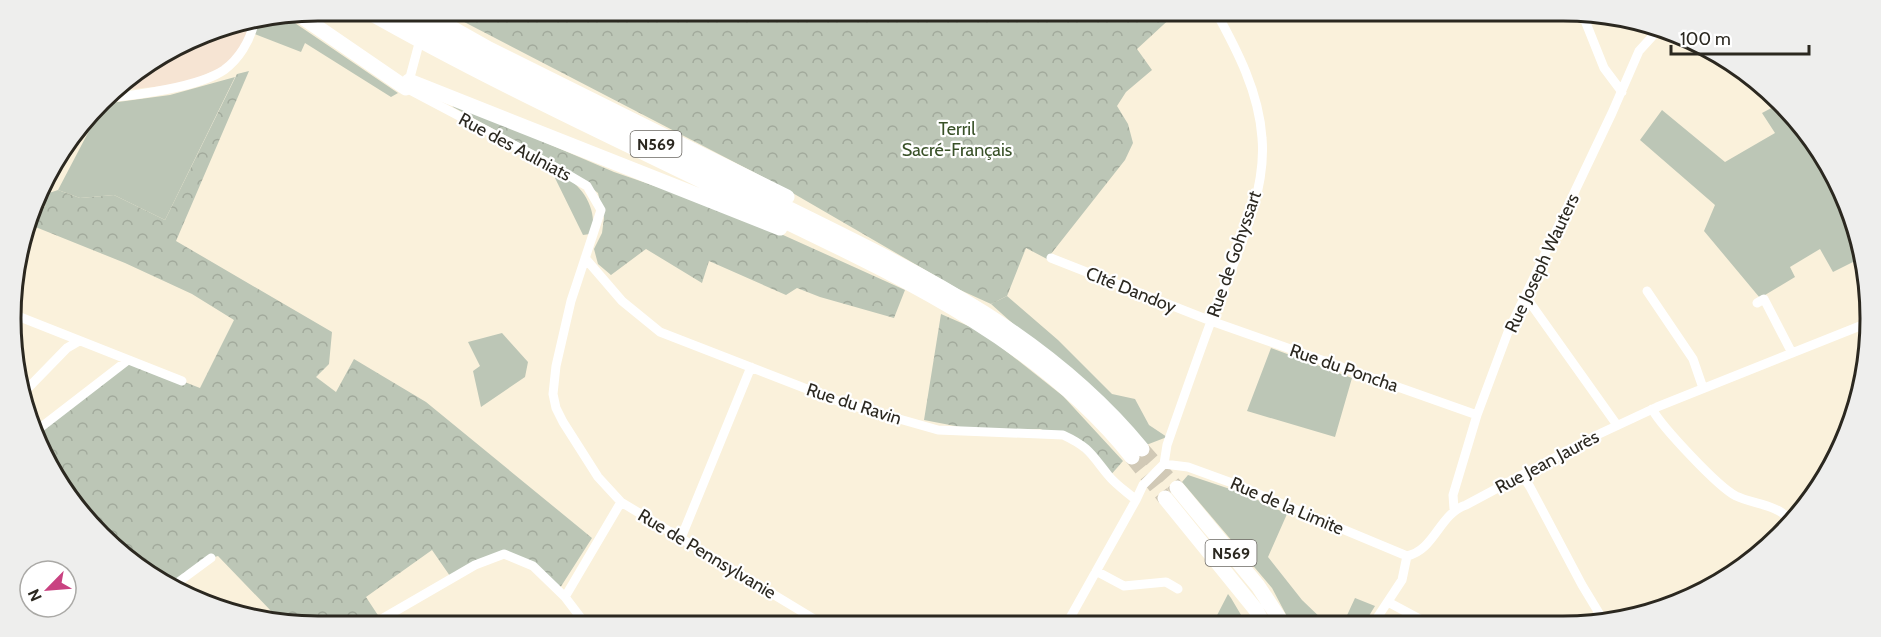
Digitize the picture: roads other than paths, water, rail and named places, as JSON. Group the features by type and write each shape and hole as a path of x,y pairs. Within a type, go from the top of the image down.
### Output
{"highway":[{"path":"310,21 408,85 799,236 842,249"},
{"name":"N569","path":"388,21 448,49 860,244 981,309 1032,344 1085,388 1137,453 1044,370 1001,338 923,291 448,49 407,21"},
{"path":"441,21 489,48 752,178 830,220 860,244"},
{"name":"N569","path":"1259,616 1206,549 1171,493 1258,586 1278,616"},
{"path":"1206,549 1208,557 1248,616"}],"street":[{"path":"408,85 423,21"},
{"name":"Rue de Gohyssart","path":"1167,462 1211,321 1251,216 1263,164 1262,136 1255,100 1241,58 1221,21"},
{"path":"1586,22 1604,68 1622,92"},
{"path":"120,97 146,94 213,76 225,69 242,52 253,29"},
{"name":"Rue Joseph Wauters","path":"1454,509 1454,495 1477,415 1508,332 1622,92 1639,51 1653,35"},
{"name":"Rue des Aulniats","path":"408,85 587,186 601,210 571,301"},
{"name":"Rue du Ravin","path":"585,258 622,301 660,332 843,403 938,430 1063,435 1081,443 1109,477 1136,500"},
{"name":"CIté Dandoy","path":"1051,258 1211,321"},
{"path":"1647,291 1693,359 1703,388"},
{"path":"1526,297 1617,425"},
{"path":"1757,303 1764,299 1792,353"},
{"name":"Rue de Pennsylvanie","path":"571,301 553,394 556,408 598,477 621,502 808,616"},
{"path":"21,317 182,381"},
{"name":"Rue du Poncha","path":"1211,321 1477,415"},
{"name":"Rue Jean Jaurès","path":"1454,509 1466,506 1617,425 1652,409 1860,326"},
{"path":"29,387 67,348 79,341"},
{"path":"42,426 128,360"},
{"path":"681,538 751,368"},
{"path":"1652,409 1695,459 1734,495 1786,515"},
{"path":"1071,616 1143,485 1167,462"},
{"name":"Rue de la Limite","path":"1167,462 1202,471 1267,496 1407,556"},
{"path":"1522,475 1581,585 1599,613"},
{"path":"565,597 621,502"},
{"path":"1378,616 1402,580 1407,556 1426,546 1454,509"},
{"path":"387,616 475,566 504,554 533,566 565,597 579,616"},
{"path":"180,581 211,558"},
{"path":"1096,571 1124,586 1166,582 1178,590"},
{"path":"1388,602 1414,616"},
{"path":"1074,611 1075,616"}],"tunnel":[{"path":"1142,449 1177,488"},
{"path":"1132,457 1165,498"}],"park label":[{"name":"Terril Sacré-Français","path":"957,139"}]}
